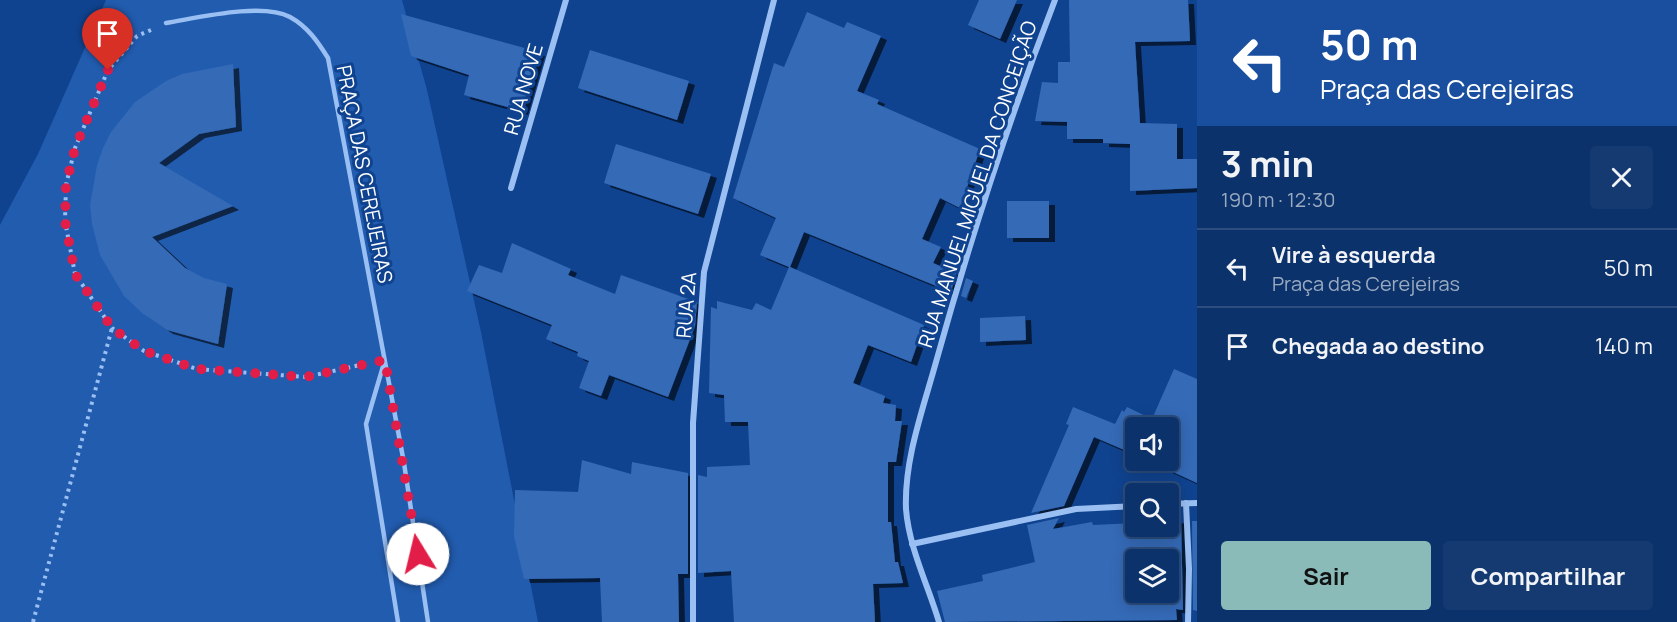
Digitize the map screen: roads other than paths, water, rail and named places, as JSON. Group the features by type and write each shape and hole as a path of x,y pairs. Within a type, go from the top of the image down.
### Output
{"street":[{"name":"RUA NOVE","path":"511,188 566,0"},
{"name":"RUA 2A","path":"693,622 693,423 704,272 774,0"},
{"name":"RUA MANUEL MIGUEL DA CONCEIÇÃO","path":"939,622 912,544 906,510 906,488 924,407 960,273 1010,120 1055,0"},
{"path":"1179,503 1197,503"},
{"path":"1186,503 1189,569 1188,622"},
{"path":"912,544 1076,509 1125,507"}],"lane":[{"name":"PRAÇA DAS CEREJEIRAS","path":"166,23 243,10 289,16 314,36 328,58 385,360 428,622"},
{"name":"PRAÇA DAS CEREJEIRAS","path":"385,360 366,424 398,622"}]}
